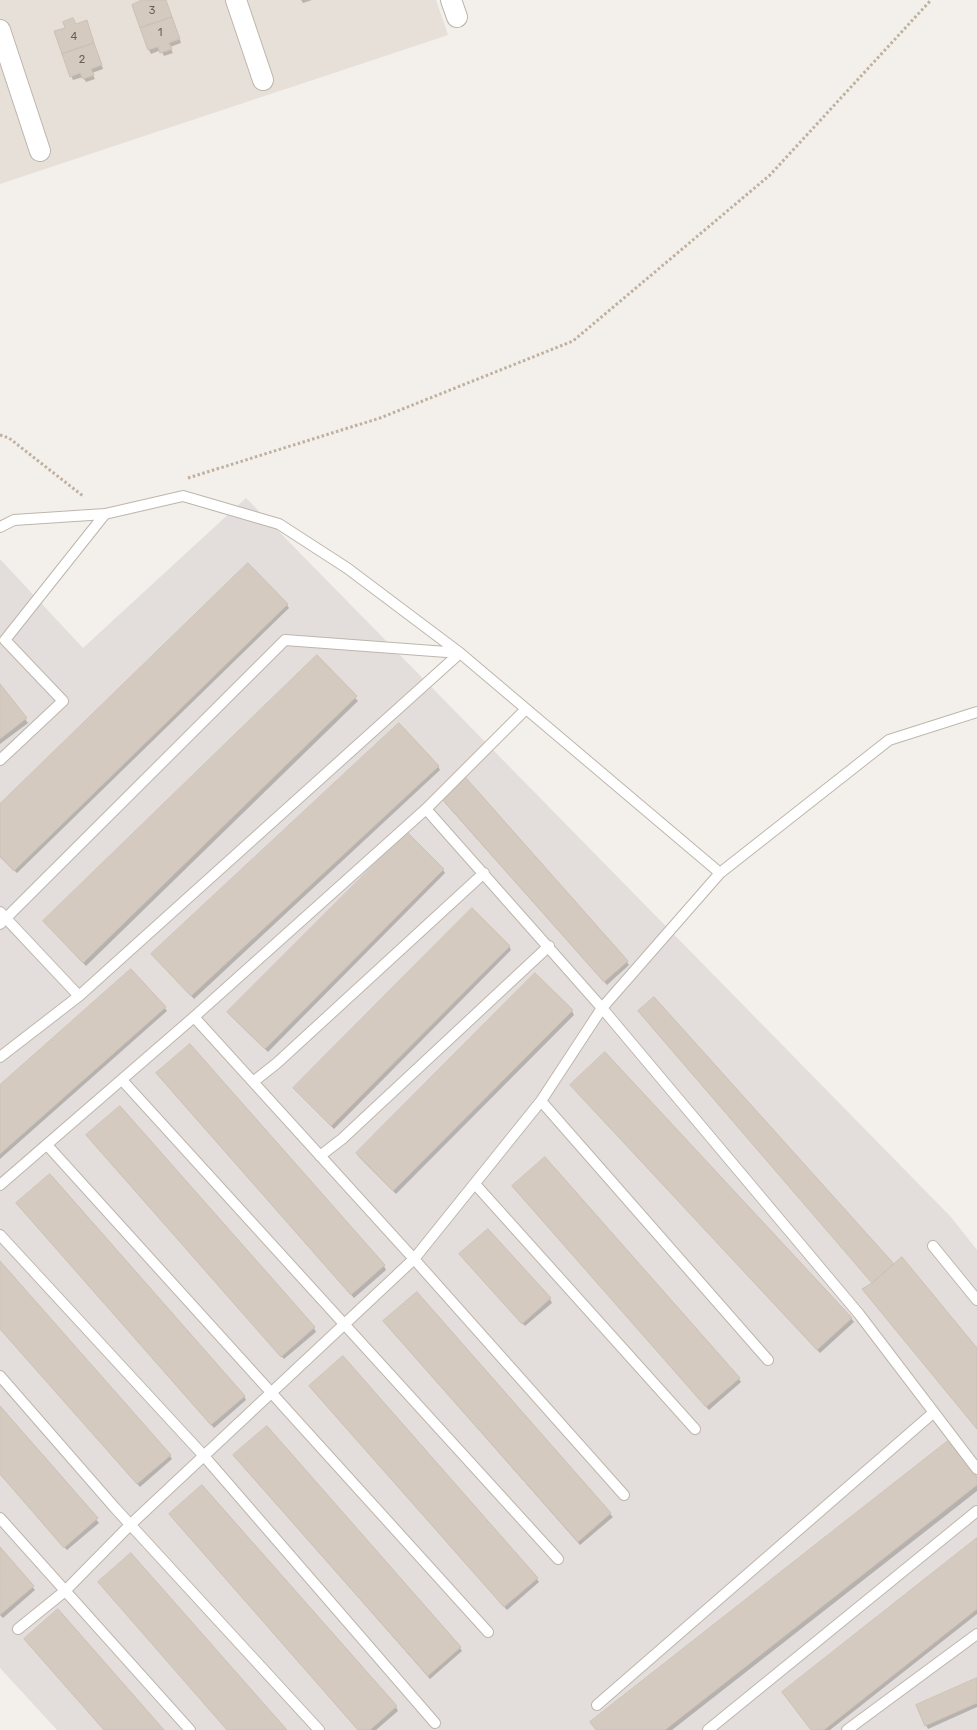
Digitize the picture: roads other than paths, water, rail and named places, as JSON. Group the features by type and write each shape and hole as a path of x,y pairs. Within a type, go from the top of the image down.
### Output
{"street":[{"path":"236,0 263,80"},
{"path":"0,30 40,151"}],"lane":[{"path":"0,527 14,520 106,514 183,496 279,524 347,568 460,654 720,873"},
{"path":"0,760 63,701 3,643 106,514"},
{"path":"79,996 2,919 284,640 460,654"},
{"path":"0,1057 79,996 460,654"},
{"path":"0,1185 194,1017 426,809 526,709"},
{"path":"18,1629 65,1591 130,1525 414,1259 541,1101 602,1008 720,873 889,740 977,712"},
{"path":"426,809 549,946 859,1314 977,1470"},
{"path":"253,1082 285,1056 484,874"},
{"path":"320,1156 342,1139 549,946"},
{"path":"194,1017 414,1259 624,1495"},
{"path":"122,1080 558,1559"},
{"path":"541,1101 768,1360"},
{"path":"47,1144 488,1632"},
{"path":"475,1184 694,1429"},
{"path":"0,1235 204,1456 435,1723"},
{"path":"933,1246 977,1300"},
{"path":"0,1376 130,1525 319,1730"},
{"path":"597,1705 933,1413"},
{"path":"708,1730 977,1511"},
{"path":"0,1518 190,1730"},
{"path":"846,1730 977,1634"}]}
